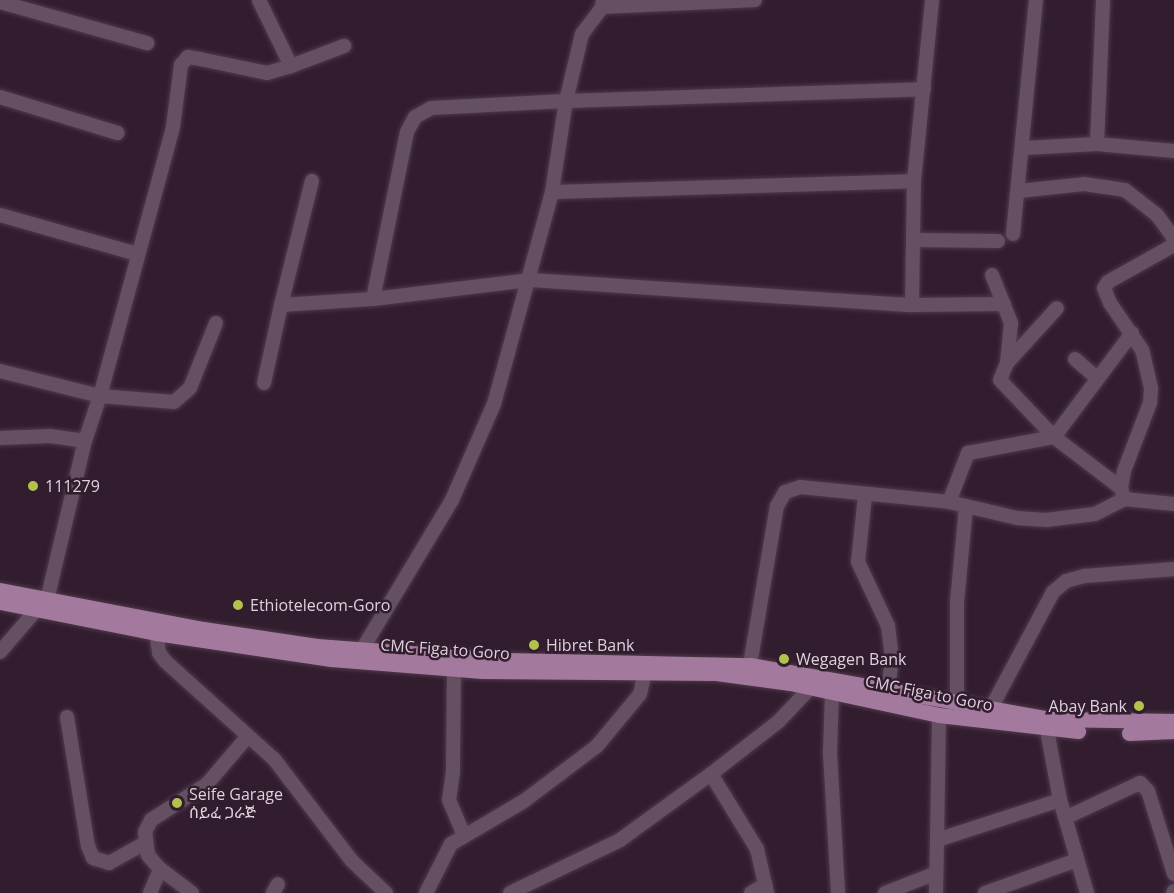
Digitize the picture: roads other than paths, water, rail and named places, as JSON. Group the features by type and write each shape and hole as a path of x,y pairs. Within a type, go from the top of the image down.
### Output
{"main road":[{"path":"0,590 36,601 358,653 505,660 750,665 990,710 1083,722 1174,721"},
{"name":"CMC Figa to Goro","path":"0,602 36,601 156,633 358,653 454,669 716,672 832,692 939,715 1047,730 1174,731"}],"street":[{"path":"259,0 291,66"},
{"path":"358,653 452,500 494,404 531,280 552,192 566,101 582,34 602,4 755,0"},
{"path":"912,305 914,181 932,0"},
{"path":"1013,234 1024,148 1036,0"},
{"path":"1097,144 1102,0"},
{"path":"0,2 147,43"},
{"path":"0,652 36,601 100,396 173,127 181,65 188,57 200,58 267,73 344,46"},
{"path":"373,299 407,132 415,117 431,108 924,89"},
{"path":"0,97 118,133"},
{"path":"1024,148 1097,144 1174,151"},
{"path":"264,383 312,181"},
{"path":"552,192 914,181"},
{"path":"1019,191 1063,184 1125,189 1157,215 1174,238"},
{"path":"0,215 138,254"},
{"path":"913,240 998,241"},
{"path":"750,665 777,506 785,492 800,487 865,496 949,502 1017,518 1046,520 1095,514 1123,493 1151,388 1146,360 1132,333 1110,303 1104,288 1108,282 1174,245"},
{"path":"992,275 1011,324 1007,363 1000,380 1054,437 1123,493 1174,504"},
{"path":"281,305 373,299 531,280 912,305 1004,304"},
{"path":"1007,363 1058,308"},
{"path":"0,371 100,396 174,402 190,388 216,323"},
{"path":"949,502 968,453 1054,437 1132,333"},
{"path":"1075,359 1097,378"},
{"path":"0,438 50,436 85,441"},
{"path":"865,496 858,562 888,626 892,658 888,691"},
{"path":"957,704 957,602 966,506"},
{"path":"990,710 1053,592 1059,586 1085,576 1174,568"},
{"path":"156,633 159,653 165,661 274,759 352,861 386,893"},
{"path":"454,669 453,772 449,800 464,835"},
{"path":"426,893 451,844 524,801 597,746 640,694 645,672"},
{"path":"510,893 620,840 779,721 810,688"},
{"path":"832,692 830,753 838,893"},
{"path":"936,893 934,874 937,840 939,715"},
{"path":"67,717 88,846 93,858 109,863 145,843"},
{"path":"1047,730 1060,800 1067,817 1087,893"},
{"path":"192,893 160,869 148,855 145,832 152,820 207,784 248,736"},
{"path":"711,774 744,824 763,866 766,888 751,893"},
{"path":"1067,817 1140,783 1148,792 1174,874"},
{"path":"937,840 1060,800"},
{"path":"985,893 1077,860"},
{"path":"150,893 160,869"},
{"path":"885,893 934,874"}],"place":[{"name":"111279","path":"33,486"},
{"name":"Ethiotelecom-Goro","path":"238,605"},
{"name":"Hibret Bank","path":"534,645"},
{"name":"Wegagen Bank","path":"784,659"},
{"name":"Abay Bank","path":"1139,706"},
{"name":"Seife Garage ሰይፈ ጋራጅ","path":"177,803"}]}
